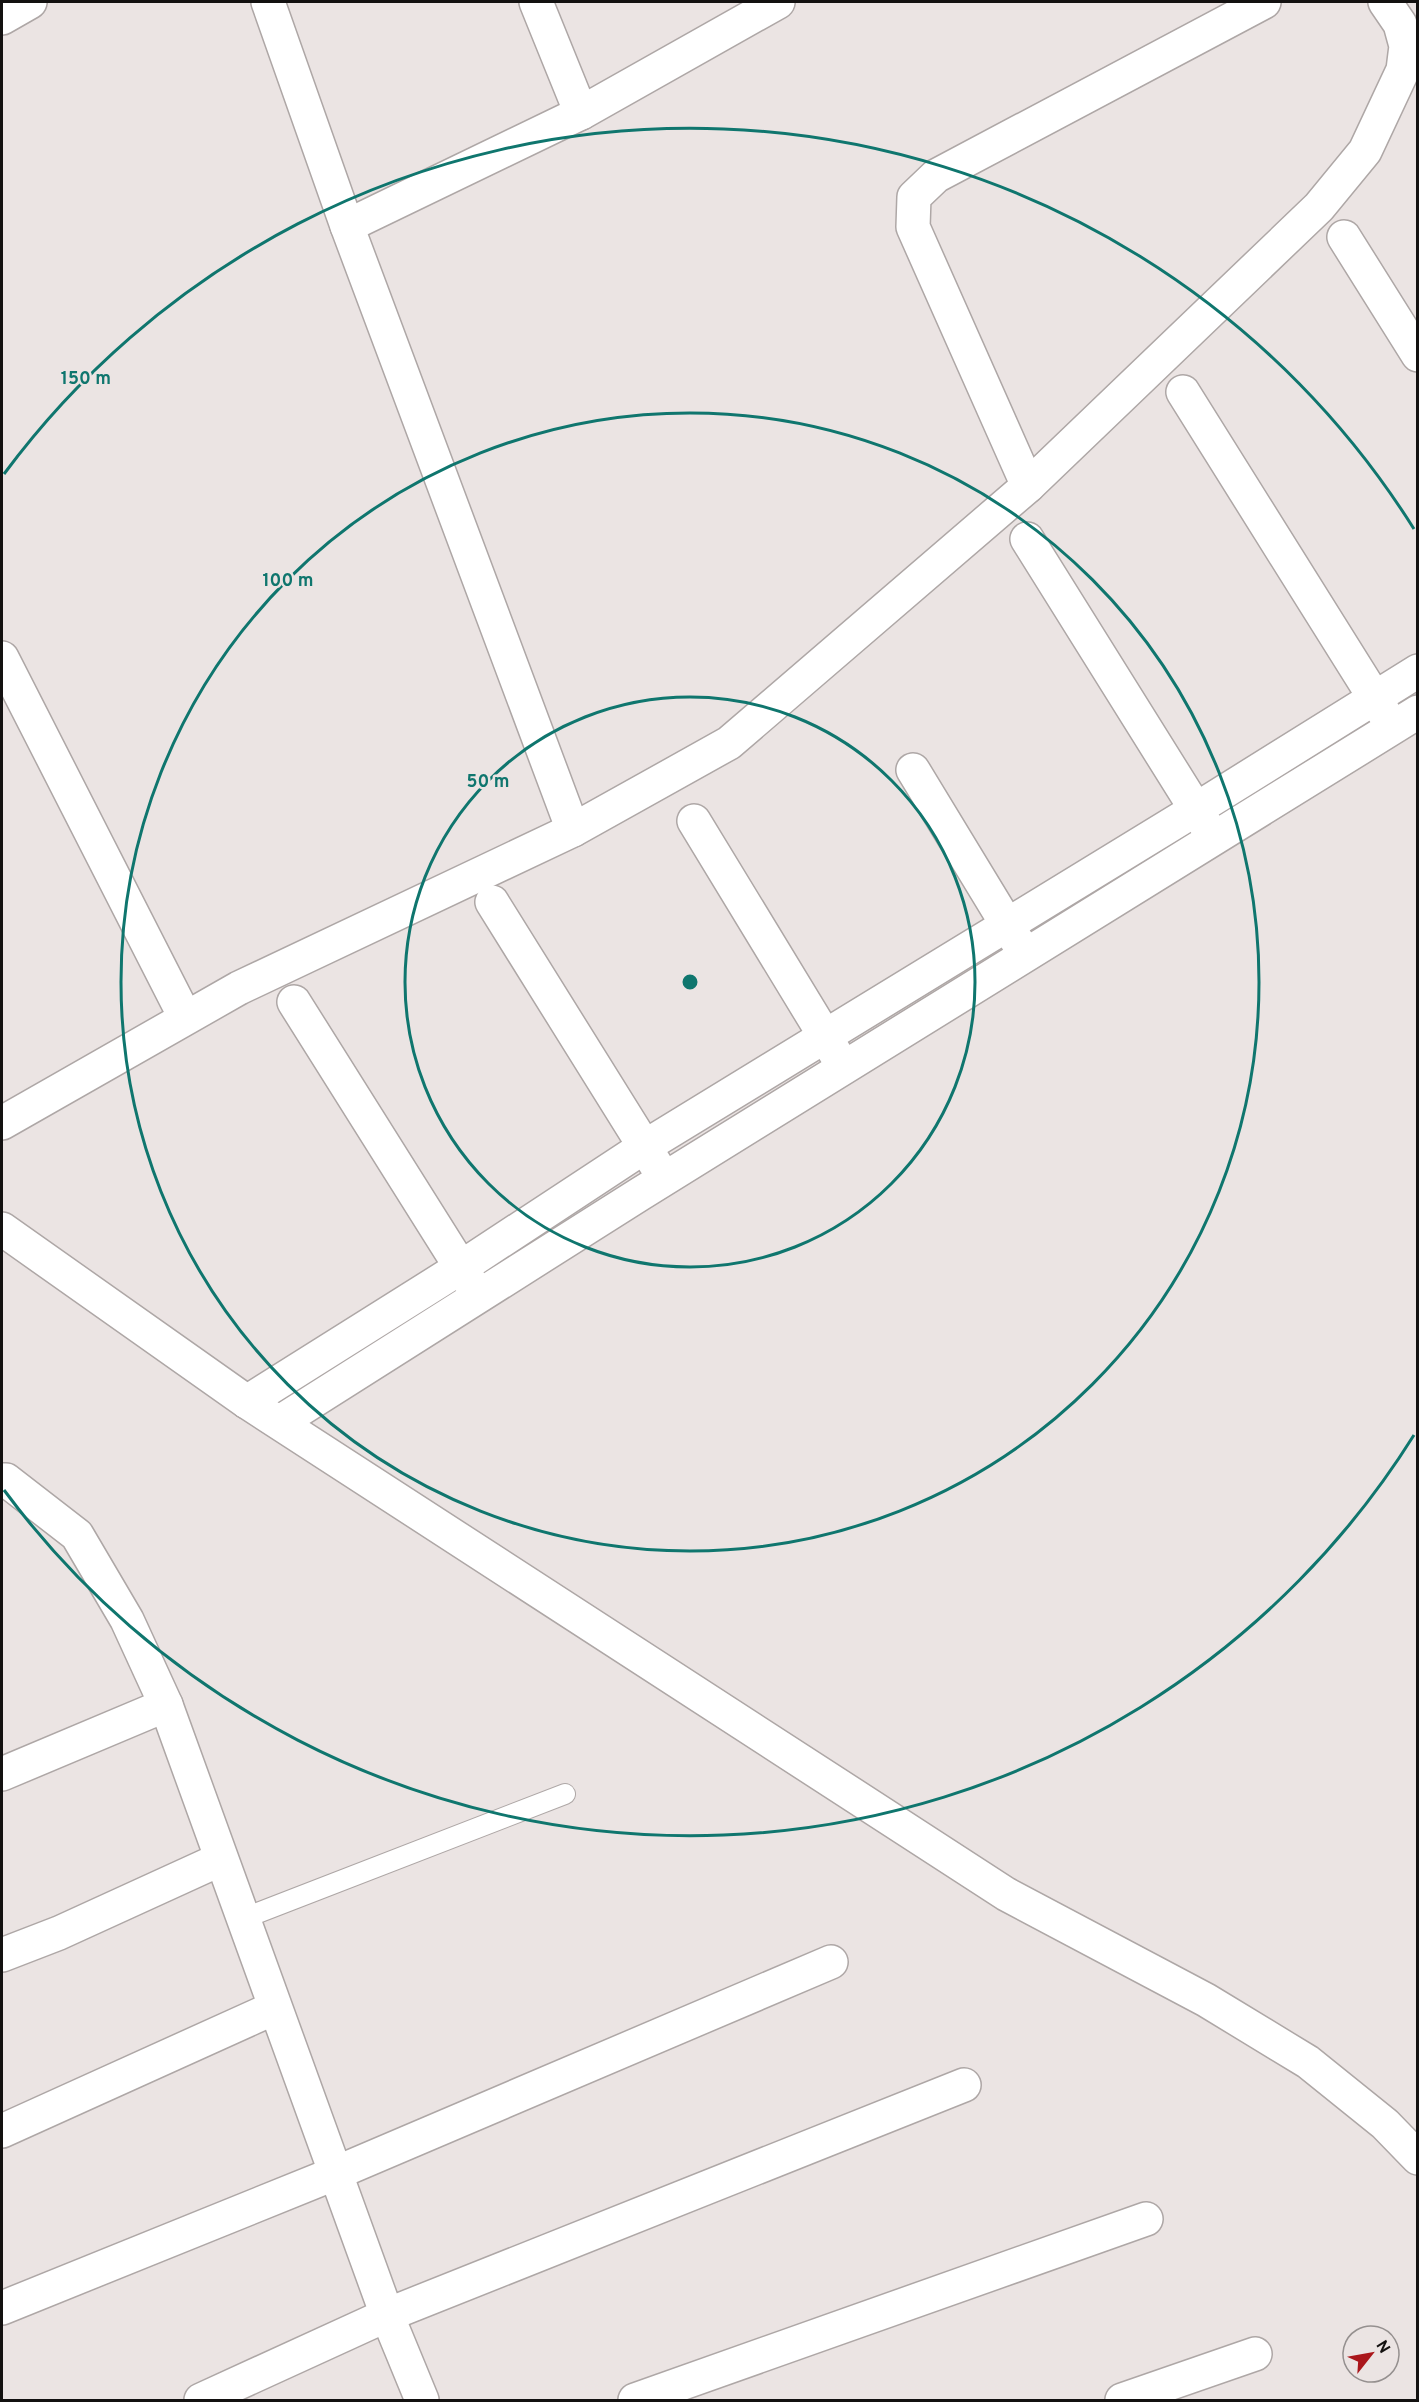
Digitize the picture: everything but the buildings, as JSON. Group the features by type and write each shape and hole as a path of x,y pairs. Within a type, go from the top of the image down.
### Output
{"street":[{"path":"2,18 30,2"},
{"path":"268,2 347,226 573,830"},
{"path":"536,2 581,113"},
{"path":"347,226 581,113 778,2"},
{"path":"1028,486 913,227 914,197 936,176 1264,2"},
{"path":"2,1123 239,988 573,830 729,742 1028,486 1319,207 1343,181 1365,151 1403,70 1406,46 1401,13"},
{"path":"1344,237 1418,355"},
{"path":"280,1422 665,1179 1405,720 1374,699 1184,392"},
{"path":"1027,539 1195,810 1215,838"},
{"path":"2,658 185,1017"},
{"path":"247,1402 460,1268 644,1147 1418,671"},
{"path":"913,770 1025,956"},
{"path":"694,821 826,1036 843,1069"},
{"path":"492,902 665,1179"},
{"path":"294,1002 460,1268 481,1296"},
{"path":"2,1229 247,1402 1006,1894 1206,2000 1308,2062 1385,2124 1418,2158"},
{"path":"2,1480 6,1480 77,1535 127,1620 166,1705 387,2315 422,2400"},
{"path":"2,1774 166,1705"},
{"path":"2,1955 59,1933 220,1859"},
{"path":"2,2308 336,2173 831,1962"},
{"path":"2,2131 274,2008"},
{"path":"201,2400 387,2315 963,2085"},
{"path":"635,2400 1146,2219"},
{"path":"1122,2400 1255,2355"}],"lane":[{"path":"242,1919 566,1794"}]}
